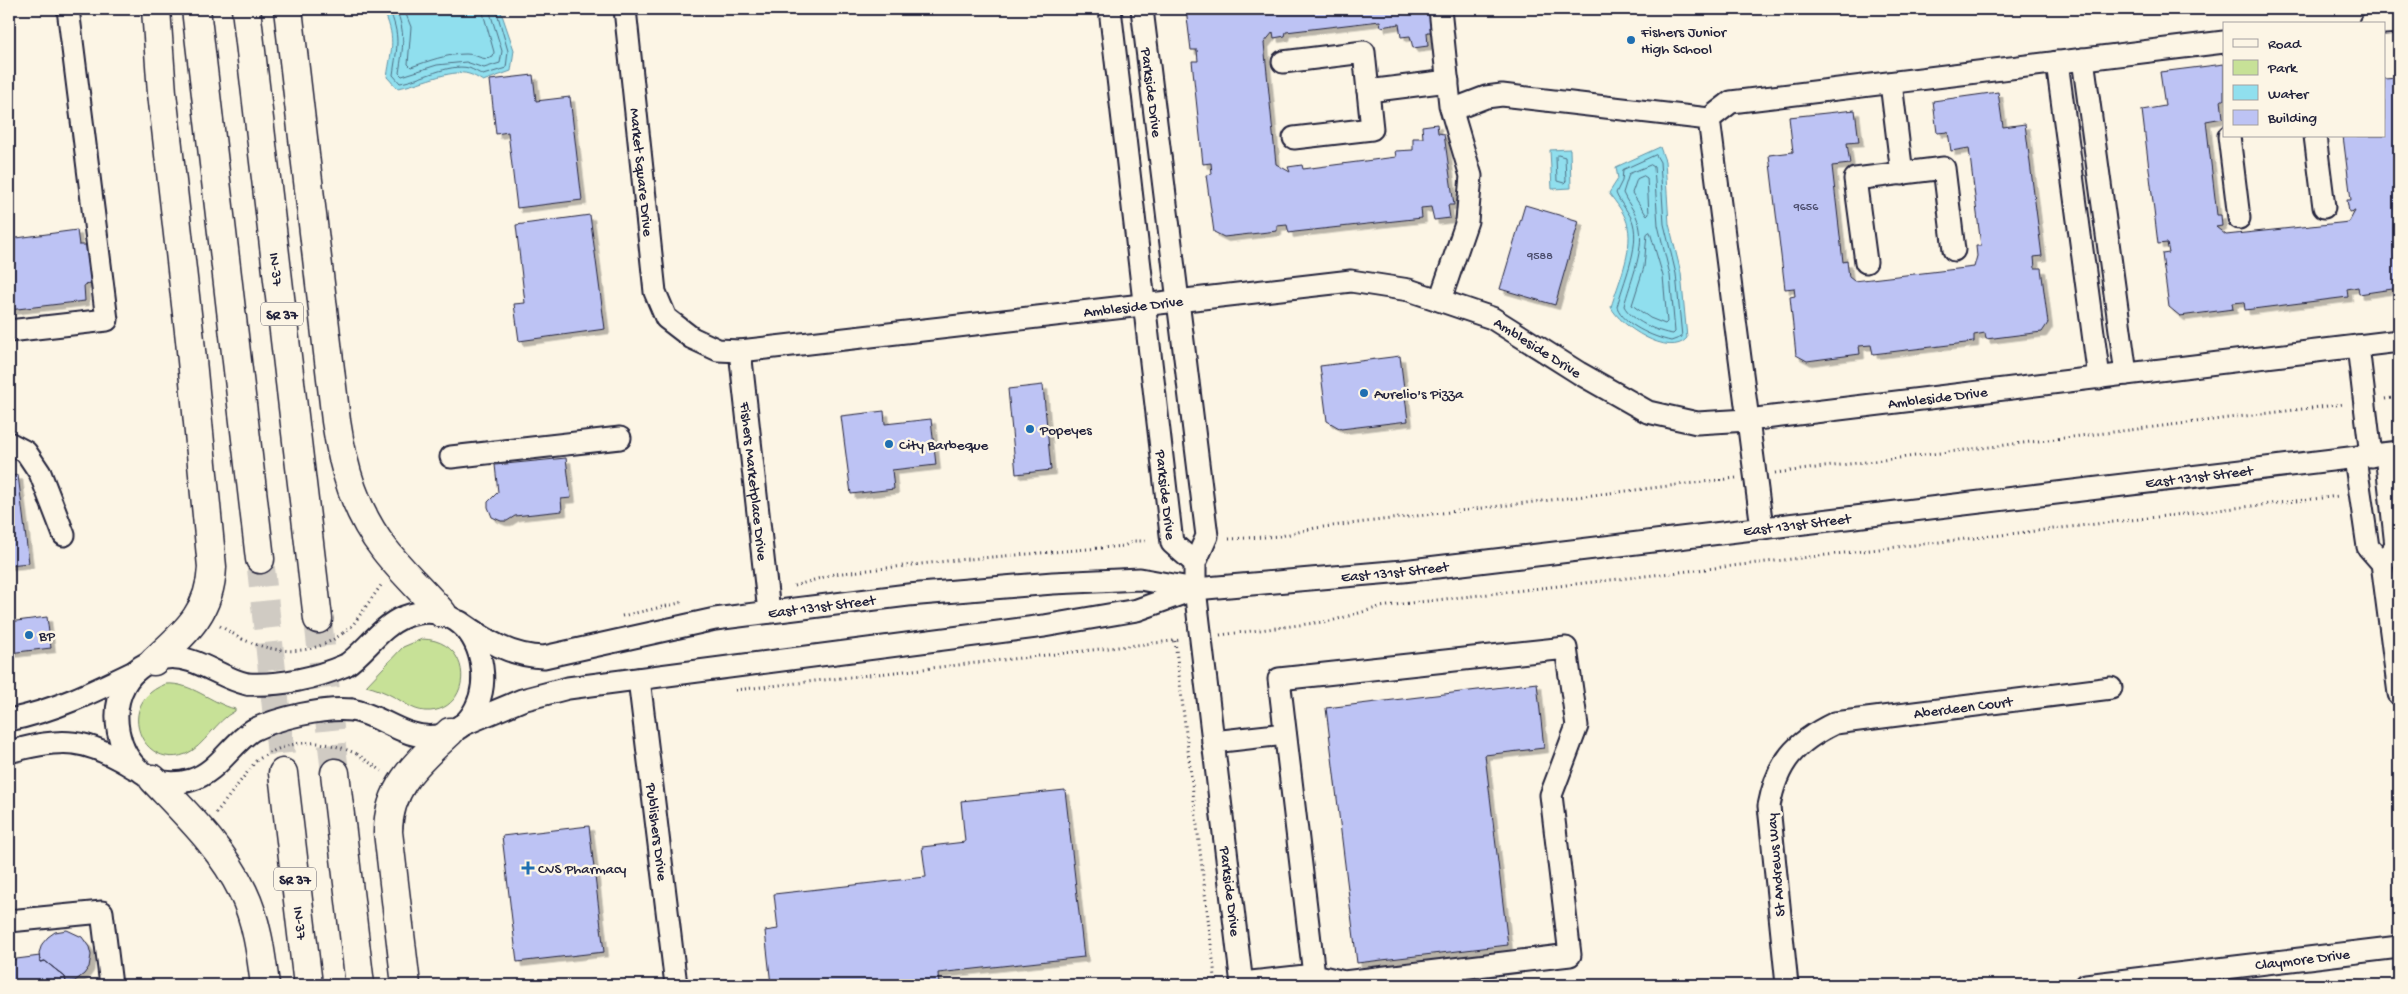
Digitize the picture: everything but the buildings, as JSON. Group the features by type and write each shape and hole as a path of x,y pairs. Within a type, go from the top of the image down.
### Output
{"highway":[{"path":"145,666 192,625 200,613 209,590 212,567 190,340 162,93 156,9"},
{"path":"196,9 260,559"},
{"name":"IN-37","path":"246,9 318,619"},
{"path":"288,9 336,421 344,468 352,492 373,533 385,550 451,618"},
{"path":"406,985 388,822 396,792 408,773 455,730"},
{"name":"IN-37","path":"283,773 308,985"},
{"path":"335,773 360,985"},
{"path":"145,775 216,847 244,893 258,938 264,985"}],"street":[{"path":"9,331 108,320 68,9"},
{"name":"Market Square Drive","path":"625,9 655,292 666,318 678,327"},
{"name":"Parkside Drive","path":"1110,9 1172,543 1195,562"},
{"name":"Parkside Drive","path":"1142,9 1207,536 1195,562 1195,589 1242,984"},
{"path":"1440,9 1452,110 1471,176 1467,221 1440,300"},
{"path":"2386,23 2399,22"},
{"path":"1452,110 1486,97 1502,95 1709,119 1731,102 2223,42"},
{"path":"1283,62 1364,52 1372,129 1294,138"},
{"path":"2083,59 2126,374"},
{"path":"2057,62 2099,378"},
{"path":"1368,91 1448,81"},
{"path":"1891,83 1902,174"},
{"path":"1709,119 1762,528"},
{"path":"2229,138 2239,218"},
{"path":"2315,138 2324,207"},
{"path":"1866,262 1855,179 1944,168 1954,250"},
{"name":"Ambleside Drive","path":"678,327 692,338 718,350 740,351 1351,281 1409,290 1492,318 1579,373 1648,412 1697,423 1748,420 2399,341"},
{"path":"2358,346 2365,402 2378,455 2396,546 2382,563"},
{"name":"Fishers Marketplace Drive","path":"740,351 769,612"},
{"path":"451,457 620,438"},
{"path":"9,442 26,452 40,473 64,535"},
{"path":"2378,455 2360,493 2368,547 2382,563 2399,694"},
{"name":"East 131st Street","path":"145,775 178,782 202,775 214,768 237,742 253,730 282,720 333,709 352,710 373,715 399,730 413,735 428,737 455,730 543,694 568,688 1070,622 1137,610 1195,589 1403,571 2378,455"},
{"name":"East 131st Street","path":"451,618 504,650 521,655 544,657 570,653 671,628 769,612 908,595 1054,583 1140,579 1195,589"},
{"path":"9,720 39,712 92,693 145,666 178,658 190,660 231,680 247,684 281,683 318,675 346,665 397,620 424,612 451,618 475,642 482,666 482,690 472,714 455,730"},
{"path":"1242,984 1314,975 1344,982 1570,955 1551,794 1577,726 1566,648 1279,679 1314,975"},
{"path":"145,666 122,693 116,715 123,746 145,775"},
{"name":"Publishers Drive","path":"639,678 676,985"},
{"name":"Aberdeen Court","path":"1816,732 1835,723 2111,688"},
{"name":"St Andrews Way","path":"1787,985 1769,806 1772,789 1790,754 1802,741 1816,732"},
{"path":"1213,742 1285,734"},
{"path":"9,752 46,742 73,742 110,753 145,775"},
{"path":"9,921 102,912 111,985"},
{"name":"Claymore Drive","path":"2086,985 2399,947"}],"path":[{"path":"1229,539 1280,536 1315,528 2399,397"},
{"path":"733,690 1331,622 1380,607 1402,604 2286,504 2360,493"},
{"path":"786,587 834,574 956,560 1124,546 1134,541 1147,540"},
{"path":"214,622 242,639 274,650 293,652 321,646 352,626 386,580"},
{"path":"616,617 693,600"},
{"path":"1175,641 1216,985"},
{"path":"214,815 256,761 277,749 301,742 322,742 341,747 357,754 388,775"}],"green space":[{"path":"422,639 440,643 452,651 460,663 462,676 459,690 452,701 441,709 425,711 366,686 403,647"},
{"path":"166,684 175,684 192,689 235,709 235,711 228,715 199,745 186,754 170,757 157,753 146,744 140,732 138,719 141,705 150,693"}],"water":[{"path":"383,9 500,9 514,50 511,71 483,81 469,74 453,73 397,88 387,77 392,42 390,28"},
{"path":"1660,147 1665,161 1669,224 1681,273 1687,338 1679,343 1669,345 1646,337 1634,330 1611,307 1627,257 1629,236 1625,218 1609,193 1618,179 1616,167"},
{"path":"1570,149 1571,188 1552,189 1550,150"}],"tunnel":[{"path":"260,559 283,773"},
{"path":"318,619 335,773"}],"place":[{"name":"Fishers Junior High School","path":"1631,40"},
{"name":"Aurelio's Pizza","path":"1364,393"},
{"name":"Popeyes","path":"1030,429"},
{"name":"City Barbeque","path":"889,444"},
{"name":"BP","path":"29,635"},
{"name":"CVS Pharmacy","path":"528,868"}]}
